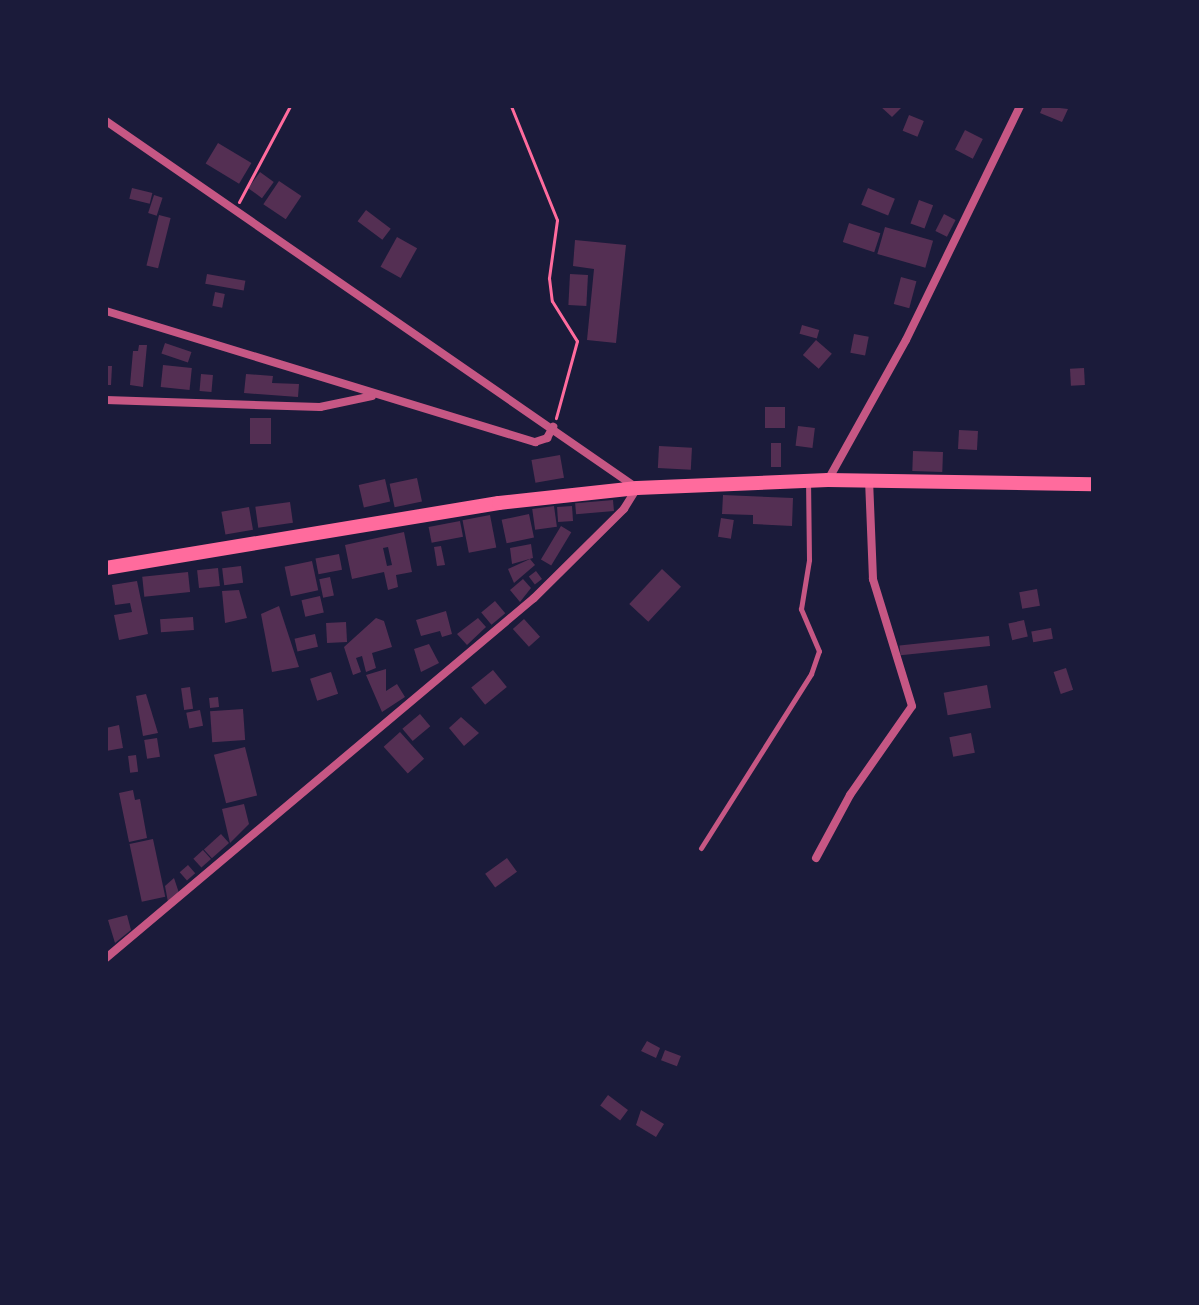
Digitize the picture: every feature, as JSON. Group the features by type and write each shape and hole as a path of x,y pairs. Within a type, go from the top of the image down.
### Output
{"main road":[{"path":"106,568 499,503 637,488 828,480 1093,484"}],"street":[{"path":"828,480 906,340 1020,106"},
{"path":"106,121 553,427 637,488 624,509 534,598 106,958"},
{"path":"106,311 375,396 535,442 547,438 553,427"},
{"path":"106,400 320,407 375,396"},
{"path":"816,858 850,795 912,706 873,579 869,480"}],"lane":[{"path":"701,848 811,674 819,651 801,609 809,560 808,482"}],"path":[{"path":"235,210 290,106"},
{"path":"511,106 557,220 549,278 552,301 577,341 553,427"}],"building":[{"path":"880,106 903,106 892,117"},
{"path":"1043,106 1068,109 1062,122 1040,113"},
{"path":"909,115 924,121 917,137 903,131"},
{"path":"965,130 983,139 973,159 955,150"},
{"path":"218,143 251,163 239,184 206,164"},
{"path":"260,172 274,182 262,198 248,188"},
{"path":"279,181 301,196 286,219 263,204"},
{"path":"132,188 152,193 150,204 129,199"},
{"path":"868,188 895,199 888,216 861,205"},
{"path":"154,195 163,198 157,216 148,213"},
{"path":"919,200 933,205 925,229 910,223"},
{"path":"366,210 391,229 382,240 358,221"},
{"path":"944,214 956,220 947,237 935,231"},
{"path":"159,215 171,218 158,268 146,265"},
{"path":"849,223 880,233 874,252 843,242"},
{"path":"885,227 933,241 925,268 877,254"},
{"path":"397,237 417,248 401,278 381,267"},
{"path":"575,240 626,245 616,343 587,340 594,269 573,266"},
{"path":"207,274 245,281 244,291 205,284"},
{"path":"570,274 588,275 586,306 568,305"},
{"path":"901,277 916,281 909,308 894,304"},
{"path":"215,292 225,294 222,308 212,306"},
{"path":"802,325 819,330 817,339 800,334"},
{"path":"854,334 869,337 865,356 850,353"},
{"path":"816,340 832,354 819,369 803,355"},
{"path":"165,343 191,352 188,363 161,353"},
{"path":"139,345 147,345 143,387 130,385 133,351 138,351"},
{"path":"163,365 192,368 190,390 161,387"},
{"path":"106,366 112,366 111,385 106,385"},
{"path":"1084,368 1085,385 1071,386 1070,369"},
{"path":"201,374 213,375 211,392 200,391"},
{"path":"246,374 273,376 272,383 299,384 298,397 244,393"},
{"path":"765,407 785,407 785,428 765,428"},
{"path":"250,418 271,418 271,444 250,444"},
{"path":"798,426 815,428 812,448 796,446"},
{"path":"959,430 978,431 977,450 958,449"},
{"path":"771,443 781,443 781,467 771,467"},
{"path":"659,446 692,448 691,470 658,468"},
{"path":"913,451 943,452 942,472 912,471"},
{"path":"560,455 564,478 535,483 531,460"},
{"path":"417,478 422,501 395,507 390,484"},
{"path":"385,479 390,501 364,507 359,485"},
{"path":"723,495 793,498 792,526 753,524 753,515 722,514"},
{"path":"613,500 614,511 576,514 575,503"},
{"path":"290,502 293,523 258,528 255,507"},
{"path":"554,506 557,527 535,530 532,509"},
{"path":"572,506 573,521 558,522 557,507"},
{"path":"249,507 253,530 225,535 221,512"},
{"path":"529,514 534,537 507,543 502,520"},
{"path":"490,515 496,547 469,553 463,520"},
{"path":"721,518 734,520 731,539 718,537"},
{"path":"460,521 463,537 432,543 429,527"},
{"path":"561,526 571,532 551,566 541,559"},
{"path":"404,532 412,572 396,575 398,587 388,590 384,572 352,579 345,545","holes":["388,547 392,565 387,566 383,548"]},
{"path":"531,544 533,558 512,564 510,548"},
{"path":"441,546 445,565 437,566 434,547"},
{"path":"339,554 342,570 318,574 315,559"},
{"path":"530,559 535,565 514,583 508,569"},
{"path":"312,561 318,590 291,596 285,567"},
{"path":"241,566 243,583 224,585 222,568"},
{"path":"218,568 220,586 199,588 197,570"},
{"path":"662,569 681,587 648,622 629,604"},
{"path":"536,571 542,579 535,584 529,576"},
{"path":"188,572 190,592 144,597 142,577"},
{"path":"330,577 334,596 323,598 319,579"},
{"path":"523,579 531,588 520,602 510,590"},
{"path":"137,581 148,634 119,640 114,615 132,612 130,603 115,605 112,585"},
{"path":"1037,589 1040,606 1022,609 1019,592"},
{"path":"239,590 247,618 225,623 222,591"},
{"path":"320,596 324,613 305,617 301,600"},
{"path":"495,601 505,613 491,625 481,613"},
{"path":"279,606 299,667 272,672 261,614"},
{"path":"446,611 452,634 442,637 440,631 421,636 416,620"},
{"path":"193,617 194,630 161,632 160,619"},
{"path":"376,618 384,621 392,647 372,653 376,668 366,672 362,656 356,658 361,672 353,675 344,647"},
{"path":"478,618 486,627 467,645 457,634"},
{"path":"524,619 540,637 529,647 513,629"},
{"path":"1024,620 1028,637 1012,640 1008,624"},
{"path":"346,622 347,642 327,643 326,623"},
{"path":"1051,628 1053,639 1033,642 1031,631"},
{"path":"315,634 318,647 297,651 295,639"},
{"path":"989,636 990,646 901,655 899,645"},
{"path":"429,644 439,663 421,672 414,649"},
{"path":"1066,668 1073,690 1061,694 1054,672"},
{"path":"386,669 386,691 397,684 405,697 382,712 366,675"},
{"path":"493,670 507,687 485,705 471,688"},
{"path":"331,672 338,694 317,701 310,679"},
{"path":"987,685 991,708 948,715 944,693"},
{"path":"190,687 193,709 184,710 181,688"},
{"path":"146,694 158,733 143,736 136,696"},
{"path":"218,697 219,707 210,708 209,698"},
{"path":"243,709 245,740 212,742 210,711"},
{"path":"200,710 203,726 189,728 186,713"},
{"path":"420,714 430,726 413,741 402,729"},
{"path":"461,717 479,733 464,746 449,728"},
{"path":"119,725 123,748 106,751 106,728"},
{"path":"400,732 424,759 408,773 384,747"},
{"path":"971,733 975,753 953,757 949,737"},
{"path":"157,738 160,757 147,759 144,740"},
{"path":"245,747 257,796 226,803 214,755"},
{"path":"136,755 138,772 130,773 128,756"},
{"path":"133,790 135,800 140,799 147,838 129,842 119,793"},
{"path":"244,804 249,824 230,843 222,809"},
{"path":"221,834 229,843 212,858 204,849"},
{"path":"153,839 165,897 142,902 130,844"},
{"path":"203,850 211,859 201,868 193,859"},
{"path":"507,858 517,872 495,888 485,874"},
{"path":"188,865 195,873 187,881 180,872"},
{"path":"174,878 179,893 168,902 165,886"},
{"path":"127,915 131,930 115,943 108,920"},
{"path":"647,1041 660,1048 656,1058 641,1051"},
{"path":"665,1050 681,1056 677,1066 661,1060"},
{"path":"608,1095 628,1110 620,1120 600,1105"},
{"path":"641,1110 664,1124 656,1137 636,1125"}]}
